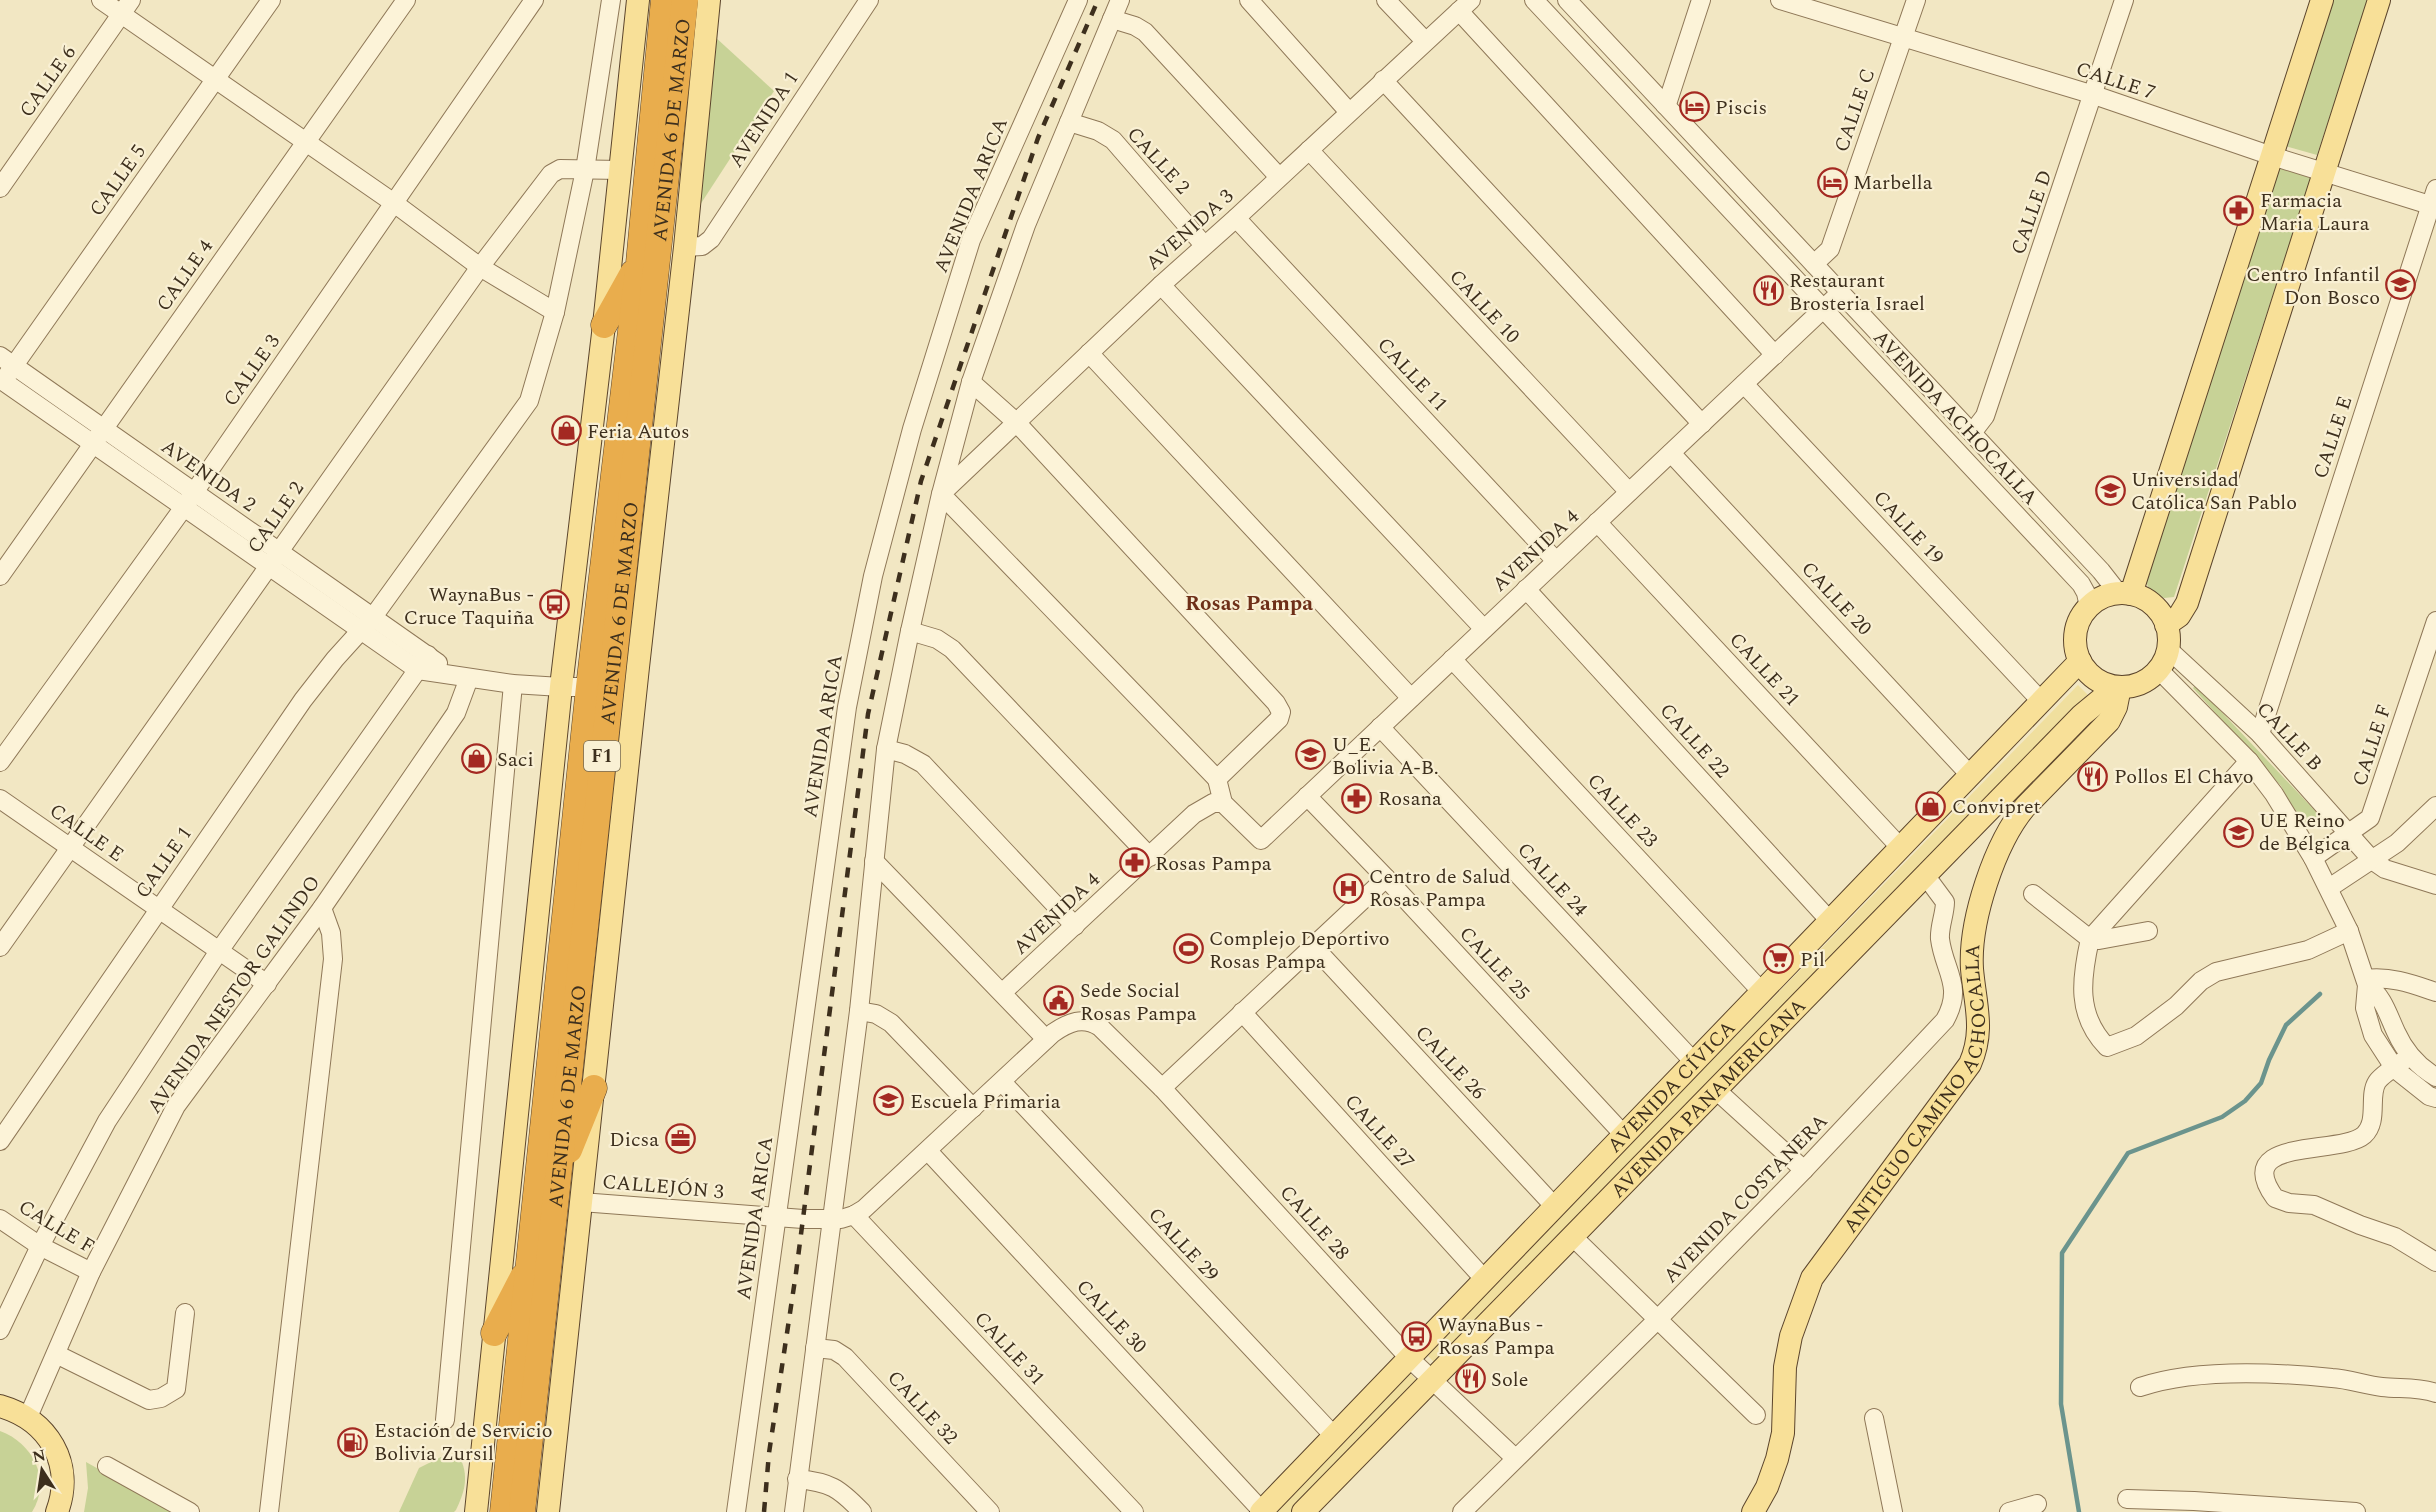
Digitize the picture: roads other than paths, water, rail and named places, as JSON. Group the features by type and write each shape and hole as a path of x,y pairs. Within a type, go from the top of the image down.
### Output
{"highway":[{"name":"AVENIDA 6 DE MARZO","path":"522,1512 558,1178 600,682 664,0"},
{"name":"AVENIDA 6 DE MARZO","path":"503,1512 530,1264 600,682 685,0"},
{"path":"604,325 639,263"},
{"path":"558,1178 594,1088"},
{"path":"494,1333 530,1264"}],"main road":[{"path":"476,1512 561,687 604,325 638,0"},
{"name":"AVENIDA 6 DE MARZO","path":"548,1512 685,248 709,0"},
{"path":"2125,594 2322,0"},
{"path":"2166,625 2179,616 2187,603 2379,0"},
{"path":"2125,594 2152,604 2160,612 2166,625 2168,649 2158,670 2150,678 2139,684 2118,687 2098,681 2091,676 2080,660 2075,646 2076,629 2089,607 2103,598 2125,594"},
{"name":"AVENIDA CÍVICA","path":"1262,1511 2080,660"},
{"name":"AVENIDA PANAMERICANA","path":"1303,1512 2082,716 2118,687"},
{"name":"ANTIGUO CAMINO ACHOCALLA","path":"1753,1512 1767,1487 1777,1460 1783,1433 1785,1367 1793,1328 1812,1278 1970,1064 1977,1049 1979,1037 1972,949 1975,923 1999,847 2020,813 2109,721 2116,707 2118,687"},
{"path":"0,1406 28,1417 45,1432 57,1452 63,1475 62,1498 57,1512"},
{"path":"466,1512 480,1474"}],"street":[{"path":"101,0 126,7 215,80 394,203 480,267 555,312"},
{"name":"CALLE 5","path":"1,382 7,361 215,80 271,0"},
{"name":"CALLE 4","path":"0,576 406,0"},
{"name":"CALLE 3","path":"0,762 195,492 534,0"},
{"name":"CALLE 1","path":"0,1140 303,700 335,659 367,624 529,401 555,312 585,170 611,0"},
{"name":"AVENIDA 1","path":"685,248 702,246 711,239 869,0"},
{"name":"AVENIDA ARICA","path":"736,1512 847,707 873,576 912,429 971,240 1078,0"},
{"path":"794,1512 859,1011 886,749 910,631 941,494 971,382 1026,225 1120,0"},
{"path":"1249,0 1349,112"},
{"path":"1386,0 1425,41"},
{"name":"AVENIDA ACHOCALLA","path":"1534,0 2081,584 2089,607"},
{"name":"AVENIDA ACHOCALLA","path":"1567,0 1972,434 2125,594"},
{"path":"1665,105 1701,0"},
{"name":"CALLE 7","path":"1780,0 2094,95 2272,156 2434,200"},
{"name":"CALLE C","path":"1814,264 1830,249 1916,0"},
{"name":"CALLE D","path":"1972,434 1985,416 2124,0"},
{"path":"1465,5 1775,355"},
{"name":"AVENIDA 3","path":"941,494 1161,285 1465,5"},
{"name":"CALLE 6","path":"0,188 126,7"},
{"path":"1112,19 1135,26 1144,32 1279,177"},
{"path":"1383,80 1702,424"},
{"name":"CALLE 2","path":"1068,122 1098,131 1113,140 1204,245"},
{"name":"CALLE 10","path":"1309,150 1629,492"},
{"name":"CALLE 2","path":"0,947 480,267 551,174 560,170 621,170"},
{"name":"CALLE E","path":"2260,734 2434,200"},
{"name":"CALLE 11","path":"1236,218 1557,561"},
{"path":"1161,285 1484,629"},
{"name":"AVENIDA 4","path":"1003,992 1203,807 1213,803 1222,803 1261,840 1840,293"},
{"path":"1089,353 1411,698"},
{"name":"AVENIDA 2","path":"7,361 184,507 268,567 367,624"},
{"name":"AVENIDA 2","path":"1,382 195,492 279,551 367,624 423,663 450,674 469,678 561,687 600,682 638,667"},
{"path":"971,382 1016,422 1280,709 1279,719 1217,779"},
{"name":"CALLE 19","path":"1744,384 2041,701"},
{"name":"CALLE 20","path":"1671,453 1970,775"},
{"path":"941,494 1217,779 1222,803"},
{"name":"CALLE 21","path":"1597,522 1900,847"},
{"name":"CALLE 22","path":"1526,589 1830,921"},
{"name":"CALLE F","path":"2313,858 2370,818 2436,621"},
{"path":"910,631 937,639 952,649 1150,857"},
{"name":"CALLE B","path":"2168,649 2260,734 2372,860"},
{"name":"CALLE 23","path":"1452,659 1762,992"},
{"name":"AVENIDA NESTOR GALINDO","path":"0,1330 40,1246 107,1121 219,951 423,663"},
{"path":"2158,670 2249,761 2274,794 2313,858 2349,931 2366,982 2365,1008 2373,1035 2395,1069 2429,1096 2436,1098"},
{"name":"AVENIDA NESTOR GALINDO","path":"28,1417 91,1272 176,1106 218,1046 267,984 322,908 456,713 469,678"},
{"path":"445,1420 513,684"},
{"name":"CALLE 24","path":"1380,727 1694,1062"},
{"path":"886,749 905,754 923,764 1075,926"},
{"path":"2249,761 2090,939 2083,978 2084,1004 2088,1021 2096,1035 2107,1047 2136,1036 2176,1006 2201,981 2216,972 2308,950 2349,931"},
{"name":"CALLE 25","path":"1307,796 1624,1135"},
{"name":"CALLE E","path":"0,799 267,984"},
{"path":"2329,888 2397,843 2436,806"},
{"path":"2372,860 2385,869 2436,885"},
{"path":"854,1215 928,1151 1046,1039 874,861"},
{"name":"AVENIDA COSTANERA","path":"1462,1512 1658,1319 1804,1170 1945,1020 1954,999 1953,980 1940,940 1945,902 1925,875"},
{"path":"1162,1088 1386,878"},
{"path":"2033,894 2090,939 2099,940 2148,931"},
{"path":"269,1512 333,959 331,933 322,908"},
{"name":"CALLE 26","path":"1313,946 1555,1207"},
{"path":"2366,982 2383,977 2395,978 2436,992"},
{"path":"2366,982 2382,999 2397,1035 2410,1056 2436,1077"},
{"path":"859,1011 876,1014 891,1023 973,1108"},
{"name":"CALLE 27","path":"1242,1012 1485,1280"},
{"name":"CALLE 28","path":"1046,1039 1064,1025 1080,1021 1087,1021 1100,1027 1162,1088 1409,1358 1515,1458"},
{"path":"2410,1056 2378,1081 2374,1088 2371,1123 2365,1134 2357,1140 2338,1146 2276,1155 2268,1164 2265,1180 2275,1198 2289,1203 2314,1205 2395,1237 2436,1262"},
{"name":"CALLE 29","path":"1002,1082 1334,1436"},
{"path":"1715,1089 1804,1170"},
{"name":"CALLE 30","path":"928,1151 1262,1511"},
{"name":"CALLEJÓN 3","path":"581,1202 776,1218 832,1220 854,1215"},
{"name":"CALLE 31","path":"854,1215 1134,1512"},
{"name":"CALLE F","path":"0,1219 40,1246 91,1272"},
{"path":"1572,1236 1756,1415"},
{"path":"56,1354 149,1400 161,1398 176,1389 185,1313"},
{"name":"CALLE 32","path":"815,1348 834,1350 845,1357 990,1512"},
{"path":"2140,1387 2163,1379 2218,1374 2257,1374 2333,1378 2381,1387 2422,1389 2436,1393"},
{"path":"1874,1418 1893,1512"},
{"path":"107,1466 190,1512"},
{"path":"797,1479 831,1484 843,1492 861,1512"},
{"path":"2127,1499 2258,1509 2356,1512"},
{"path":"2009,1512 2037,1504"}],"waterway":[{"path":"2079,1512 2061,1404 2062,1253 2128,1153 2222,1117 2245,1101 2261,1083 2286,1025 2320,994"}],"railway":[{"path":"764,1512 769,1453 796,1273 868,714 921,481 1038,138 1098,0"}],"place":[{"name":"Piscis","path":"1694,107"},
{"name":"Marbella","path":"1832,182"},
{"name":"Farmacia Maria Laura","path":"2239,211"},
{"name":"Centro Infantil Don Bosco","path":"2401,285"},
{"name":"Restaurant Brosteria Israel","path":"1768,291"},
{"name":"Feria Autos","path":"566,431"},
{"name":"Universidad Católica San Pablo","path":"2110,491"},
{"name":"WaynaBus - Cruce Taquiña","path":"555,605"},
{"name":"U_E. Bolivia A-B.","path":"1311,755"},
{"name":"Saci","path":"476,759"},
{"name":"Pollos El Chavo","path":"2093,776"},
{"name":"Rosana","path":"1357,798"},
{"name":"Convipret","path":"1931,806"},
{"name":"UE Reino de Bélgica","path":"2238,832"},
{"name":"Rosas Pampa","path":"1134,863"},
{"name":"Centro de Salud Rosas Pampa","path":"1348,888"},
{"name":"Complejo Deportivo Rosas Pampa","path":"1188,949"},
{"name":"Pil","path":"1779,959"},
{"name":"Sede Social Rosas Pampa","path":"1059,1001"},
{"name":"Escuela Primaria","path":"889,1101"},
{"name":"Dicsa","path":"680,1139"},
{"name":"WaynaBus - Rosas Pampa","path":"1417,1336"},
{"name":"Sole","path":"1470,1379"},
{"name":"Estación de Servicio Bolivia Zursil","path":"353,1442"}],"district":[{"name":"Rosas Pampa","path":"1249,603"}]}
